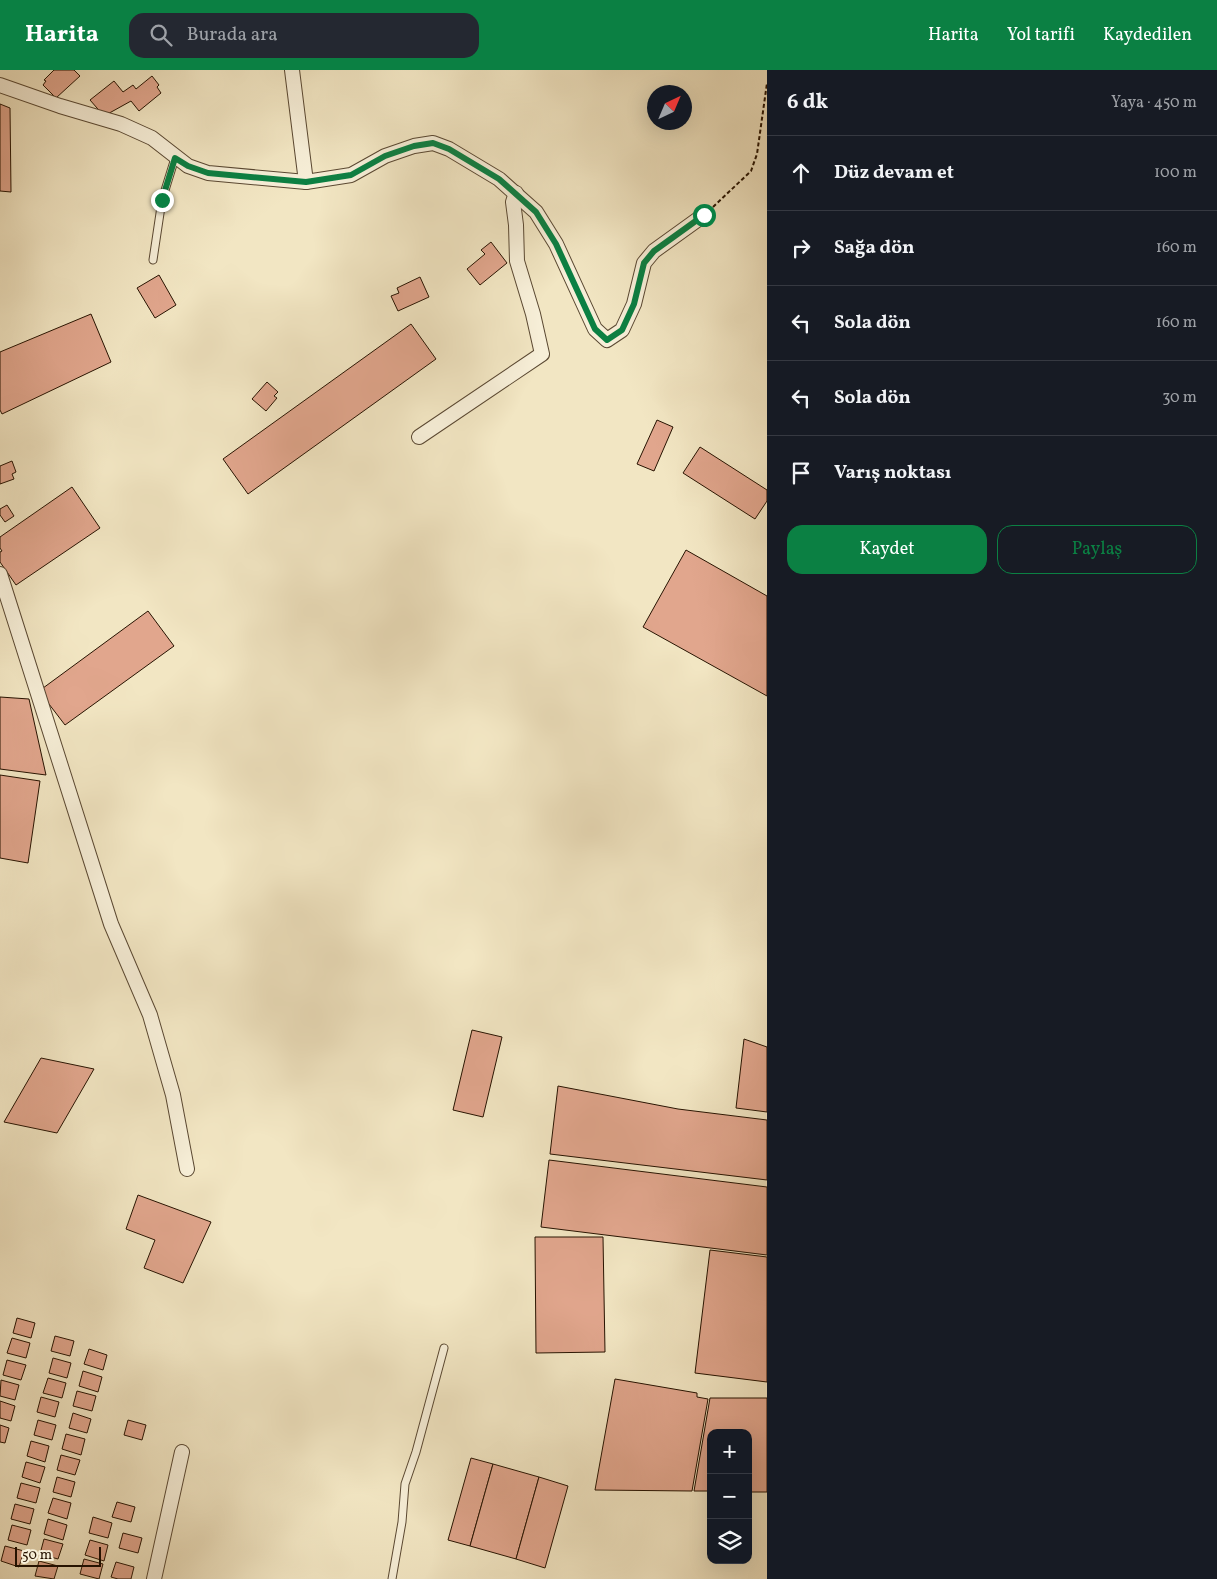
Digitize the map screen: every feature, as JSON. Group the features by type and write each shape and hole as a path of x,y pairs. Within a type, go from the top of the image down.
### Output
{"street":[{"path":"292,70 306,182"},
{"path":"0,85 60,106 121,124 152,138 175,158 188,166 208,173 306,182 351,175 385,156 414,146 433,143 449,149 471,160 499,179 536,212 546,226 595,329 607,340 622,330 634,304 644,263 654,251 704,215"},
{"path":"419,437 542,354 518,261 513,202 516,193"},
{"path":"0,574 111,924 150,1015 173,1095 187,1168"},
{"path":"154,1579 182,1452"}],"lane":[{"path":"153,260 162,200 175,158"},
{"path":"392,1579 402,1522 405,1484 421,1434 444,1348"}],"path":[{"path":"704,215 751,171 758,154 767,83"}],"building":[{"path":"54,70 74,70 80,76 56,98 43,85 46,81 44,80"},
{"path":"152,76 159,85 157,87 161,93 139,111 131,101 104,116 90,100 114,81 123,92 133,85 136,89"},
{"path":"0,104 10,108 11,192 0,191"},
{"path":"491,242 507,263 480,285 467,269 485,254 481,250"},
{"path":"159,275 176,305 155,318 137,288"},
{"path":"420,277 429,297 398,311 391,296 399,293 397,288"},
{"path":"91,314 111,362 2,414 0,410 0,352"},
{"path":"411,324 436,359 248,494 223,459"},
{"path":"267,382 278,392 274,396 277,398 266,411 252,399"},
{"path":"657,420 673,427 654,471 637,464"},
{"path":"700,447 767,490 767,501 755,519 683,473"},
{"path":"12,461 16,472 12,474 14,479 0,484 0,466"},
{"path":"72,487 100,528 16,585 0,562 0,552 2,551 0,548 0,537"},
{"path":"7,505 14,516 5,522 0,515 0,509"},
{"path":"686,550 767,596 767,696 643,627"},
{"path":"148,611 174,646 65,725 39,691"},
{"path":"0,697 29,699 46,775 0,769"},
{"path":"0,775 40,781 28,863 0,858"},
{"path":"472,1030 502,1037 483,1117 453,1110"},
{"path":"744,1039 767,1047 767,1112 736,1108"},
{"path":"41,1058 94,1069 57,1133 4,1122"},
{"path":"558,1086 678,1109 767,1120 767,1180 550,1154"},
{"path":"549,1160 767,1187 767,1255 541,1227"},
{"path":"138,1195 211,1222 183,1283 144,1268 155,1240 126,1229"},
{"path":"535,1237 603,1237 605,1352 536,1353"},
{"path":"710,1250 767,1257 767,1382 695,1373"},
{"path":"17,1318 35,1323 31,1338 13,1333"},
{"path":"55,1336 74,1341 70,1356 51,1351"},
{"path":"12,1338 30,1343 26,1358 7,1353"},
{"path":"89,1349 107,1355 103,1370 84,1364"},
{"path":"53,1358 71,1363 67,1378 49,1373"},
{"path":"7,1360 26,1365 21,1380 3,1375"},
{"path":"83,1371 102,1377 98,1392 79,1386"},
{"path":"48,1378 66,1383 62,1398 43,1393"},
{"path":"615,1379 697,1393 697,1397 708,1399 692,1491 595,1490"},
{"path":"1,1380 19,1385 15,1400 0,1396"},
{"path":"77,1391 96,1396 92,1411 73,1406"},
{"path":"41,1397 59,1402 55,1417 37,1412"},
{"path":"710,1398 767,1398 767,1492 752,1492 752,1429 707,1429 707,1491 694,1491"},
{"path":"0,1401 15,1406 11,1421 0,1418"},
{"path":"73,1413 91,1419 87,1433 69,1428"},
{"path":"38,1420 56,1425 52,1440 34,1435"},
{"path":"128,1420 146,1425 142,1440 124,1435"},
{"path":"0,1425 9,1428 5,1443 0,1442"},
{"path":"66,1434 85,1439 81,1455 62,1449"},
{"path":"31,1441 49,1446 45,1462 27,1456"},
{"path":"61,1455 80,1460 75,1475 57,1470"},
{"path":"471,1458 493,1464 470,1546 448,1540"},
{"path":"26,1462 45,1467 40,1483 22,1477"},
{"path":"493,1464 539,1477 516,1559 470,1546"},
{"path":"57,1477 75,1482 71,1497 53,1492"},
{"path":"539,1477 568,1486 545,1568 516,1559"},
{"path":"21,1483 40,1488 36,1503 17,1498"},
{"path":"53,1498 71,1503 67,1519 48,1513"},
{"path":"117,1502 135,1507 131,1522 112,1517"},
{"path":"15,1504 34,1509 30,1524 11,1519"},
{"path":"93,1517 112,1523 108,1538 89,1533"},
{"path":"48,1519 67,1525 63,1540 44,1534"},
{"path":"12,1525 31,1530 27,1545 8,1540"},
{"path":"123,1533 142,1538 138,1553 119,1548"},
{"path":"44,1539 63,1544 58,1559 40,1554"},
{"path":"90,1540 108,1545 104,1561 85,1555"},
{"path":"5,1546 24,1551 19,1567 1,1561"},
{"path":"84,1559 103,1564 99,1579 80,1574"},
{"path":"39,1561 58,1566 54,1579 35,1576"},
{"path":"116,1562 134,1567 131,1579 111,1577"}],"route":[{"path":"162,200 175,158 188,166 208,173 306,182 351,175 385,156 414,146 433,143 471,160 499,179 536,212 556,244 595,329 607,340 622,330 634,304 644,263 654,251 704,215"}]}
